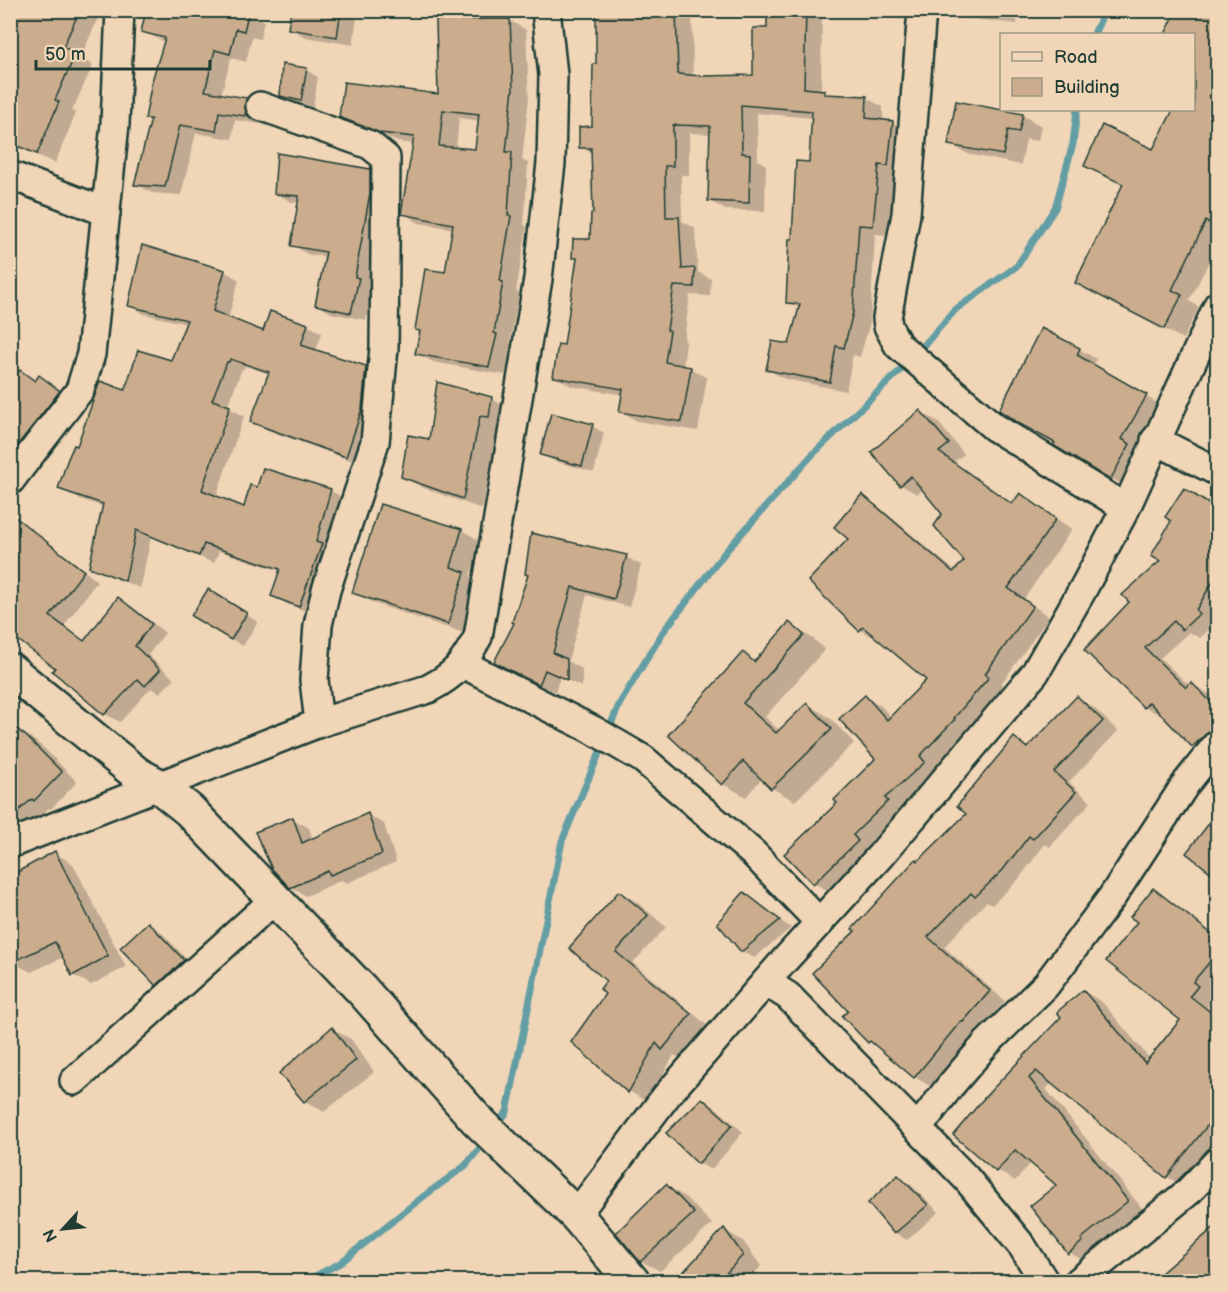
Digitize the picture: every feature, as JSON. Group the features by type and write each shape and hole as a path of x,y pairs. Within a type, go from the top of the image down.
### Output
{"street":[{"path":"10,481 80,390 91,354 115,124 120,10"},
{"path":"10,844 319,723 428,689 442,682 463,664 478,637 538,279 551,163 553,75 546,10"},
{"path":"922,10 906,214 887,318 888,326 898,345 994,427 1126,508"},
{"path":"260,106 370,145 386,158 384,348 375,442 329,579 318,625 314,680 319,723"},
{"path":"10,175 106,212"},
{"path":"576,1215 667,1095 949,777 1035,673 1126,508 1218,305"},
{"path":"1155,440 1218,472"},
{"path":"463,664 596,731 643,759 754,854 820,923"},
{"path":"10,670 137,774 159,786 189,810 362,990 476,1119 576,1215 633,1281"},
{"path":"918,1128 951,1084 986,1044 1046,985 1112,897 1187,782 1218,743"},
{"path":"74,1081 275,899"},
{"path":"765,982 788,996 966,1178 1022,1246 1045,1281"},
{"path":"1078,1281 1188,1192 1218,1161"}],"building":[{"path":"10,10 80,10 63,47 76,53 55,100 59,102 37,154 10,143"},
{"path":"146,10 249,10 244,31 236,29 230,54 215,50 205,91 247,98 245,116 219,112 216,131 180,125 165,187 134,185 151,119 145,119 152,81 165,38 141,32"},
{"path":"291,10 341,10 337,37 288,29"},
{"path":"596,10 676,11 678,74 702,76 753,75 753,28 767,28 767,10 806,10 804,88 824,90 824,94 867,96 866,118 893,121 888,166 879,165 873,226 859,225 853,312 844,348 836,346 830,382 766,370 772,341 789,344 800,304 786,303 789,239 792,239 796,161 809,162 812,111 741,105 742,153 750,154 749,203 708,201 710,126 673,125 673,166 665,166 666,217 679,217 682,269 695,268 694,287 674,286 667,330 670,331 665,362 691,367 682,422 619,412 623,389 553,377 558,344 564,345 577,258 572,258 573,239 590,239 591,213 593,213 591,148 579,148 579,127 592,126 593,64 596,64"},
{"path":"1177,10 1218,10 1218,102 1210,119 1218,123 1218,228 1206,221 1172,290 1182,295 1164,329 1075,283 1123,184 1084,166 1102,125 1153,149 1172,111 1195,111 1195,33 1166,33"},
{"path":"510,19 513,88 506,152 512,152 508,215 511,216 500,281 503,282 494,333 497,334 489,367 415,354 420,331 415,330 425,269 445,272 453,224 401,214 414,137 380,133 339,117 344,82 438,94 436,20","holes":["443,110 479,114 475,149 439,146"]},
{"path":"282,64 307,68 301,101 280,96"},
{"path":"956,101 1023,114 1019,132 1008,130 1003,155 948,145"},
{"path":"277,153 370,169 370,193 355,277 359,278 351,313 315,305 326,252 291,246 299,196 274,194"},
{"path":"142,245 225,270 213,311 263,331 270,311 308,324 301,345 366,366 362,409 346,457 250,422 269,372 230,359 212,400 230,406 202,490 244,507 250,485 257,487 263,468 331,489 316,542 322,544 299,607 271,596 280,569 204,544 199,556 136,530 125,581 89,567 103,504 58,489 67,461 74,445 77,446 100,381 125,390 138,350 171,360 187,320 128,306"},
{"path":"1041,328 1080,348 1077,355 1147,395 1122,439 1130,444 1110,480 1053,445 1055,443 999,410"},
{"path":"20,370 35,381 39,375 60,391 16,447 10,442 10,384"},
{"path":"437,382 492,397 489,417 480,416 463,499 401,477 408,435 429,439"},
{"path":"920,410 949,444 939,452 1012,504 1020,493 1056,519 1008,588 1033,606 985,674 989,677 955,719 920,756 925,762 885,798 888,801 853,835 858,841 813,884 784,854 837,803 834,800 875,759 839,719 865,695 887,720 926,680 863,627 859,631 808,581 848,539 834,527 862,494 953,572 964,561 934,526 942,514 911,476 900,486 871,452"},
{"path":"551,413 593,424 582,466 540,455"},
{"path":"1184,488 1218,510 1218,573 1196,610 1199,614 1182,630 1174,621 1145,648 1186,688 1191,682 1218,709 1218,723 1192,747 1149,702 1144,708 1084,650 1129,602 1122,595 1160,561 1151,556 1171,521 1165,517"},
{"path":"380,504 462,529 451,567 465,572 448,624 352,593"},
{"path":"10,513 84,571 50,616 84,641 118,597 152,624 135,646 160,670 145,686 138,679 104,715 52,671 55,668 10,634"},
{"path":"531,533 627,555 614,599 572,587 553,653 567,659 567,680 545,670 539,685 494,662 514,623 512,622 528,575 525,574"},
{"path":"208,589 247,613 231,640 191,616"},
{"path":"789,622 804,635 743,703 776,733 807,703 832,729 771,789 743,761 722,785 668,735 743,652 754,662"},
{"path":"1077,696 1103,721 1054,772 1076,792 1033,839 1029,836 1002,871 975,897 971,893 928,937 990,991 963,1022 961,1021 914,1078 870,1041 868,1043 842,1016 848,1011 812,973 855,931 852,929 916,859 918,861 966,814 957,806 1014,737 1027,748"},
{"path":"10,724 27,737 62,772 34,801 32,799 10,818"},
{"path":"1218,812 1218,878 1186,853"},
{"path":"368,813 382,854 330,875 328,871 290,888 272,869 255,832 293,817 302,843"},
{"path":"55,851 108,956 72,976 55,942 10,963 10,876"},
{"path":"1153,888 1218,939 1218,952 1193,982 1198,986 1190,996 1218,1018 1218,1112 1166,1178 1036,1071 1029,1078 1128,1201 1081,1239 1083,1241 1068,1254 1030,1206 1056,1185 1015,1150 996,1172 953,1135 985,1097 1061,1017 1057,1012 1083,990 1145,1063 1180,1020 1106,961 1137,922 1130,917"},
{"path":"619,891 648,915 616,952 691,1014 662,1050 656,1043 628,1093 571,1042 605,994 600,989 606,981 569,948"},
{"path":"744,892 780,920 741,952 717,923"},
{"path":"148,922 184,960 156,986 120,948"},
{"path":"332,1027 356,1060 304,1102 279,1073"},
{"path":"702,1098 732,1125 698,1164 666,1133"},
{"path":"898,1175 928,1205 894,1234 868,1203"},
{"path":"666,1184 694,1213 640,1262 616,1233"},
{"path":"1218,1224 1218,1281 1152,1281"},
{"path":"724,1228 743,1255 719,1281 675,1281"}],"waterway":[{"path":"1094,33 1105,10"},
{"path":"917,353 956,309 1017,266 1055,208 1073,144 1077,111"},
{"path":"608,731 620,703 663,632 726,551 812,455 910,361"},
{"path":"503,1117 507,1112 562,841 604,742"},
{"path":"304,1282 340,1263 465,1166 478,1150"}]}
